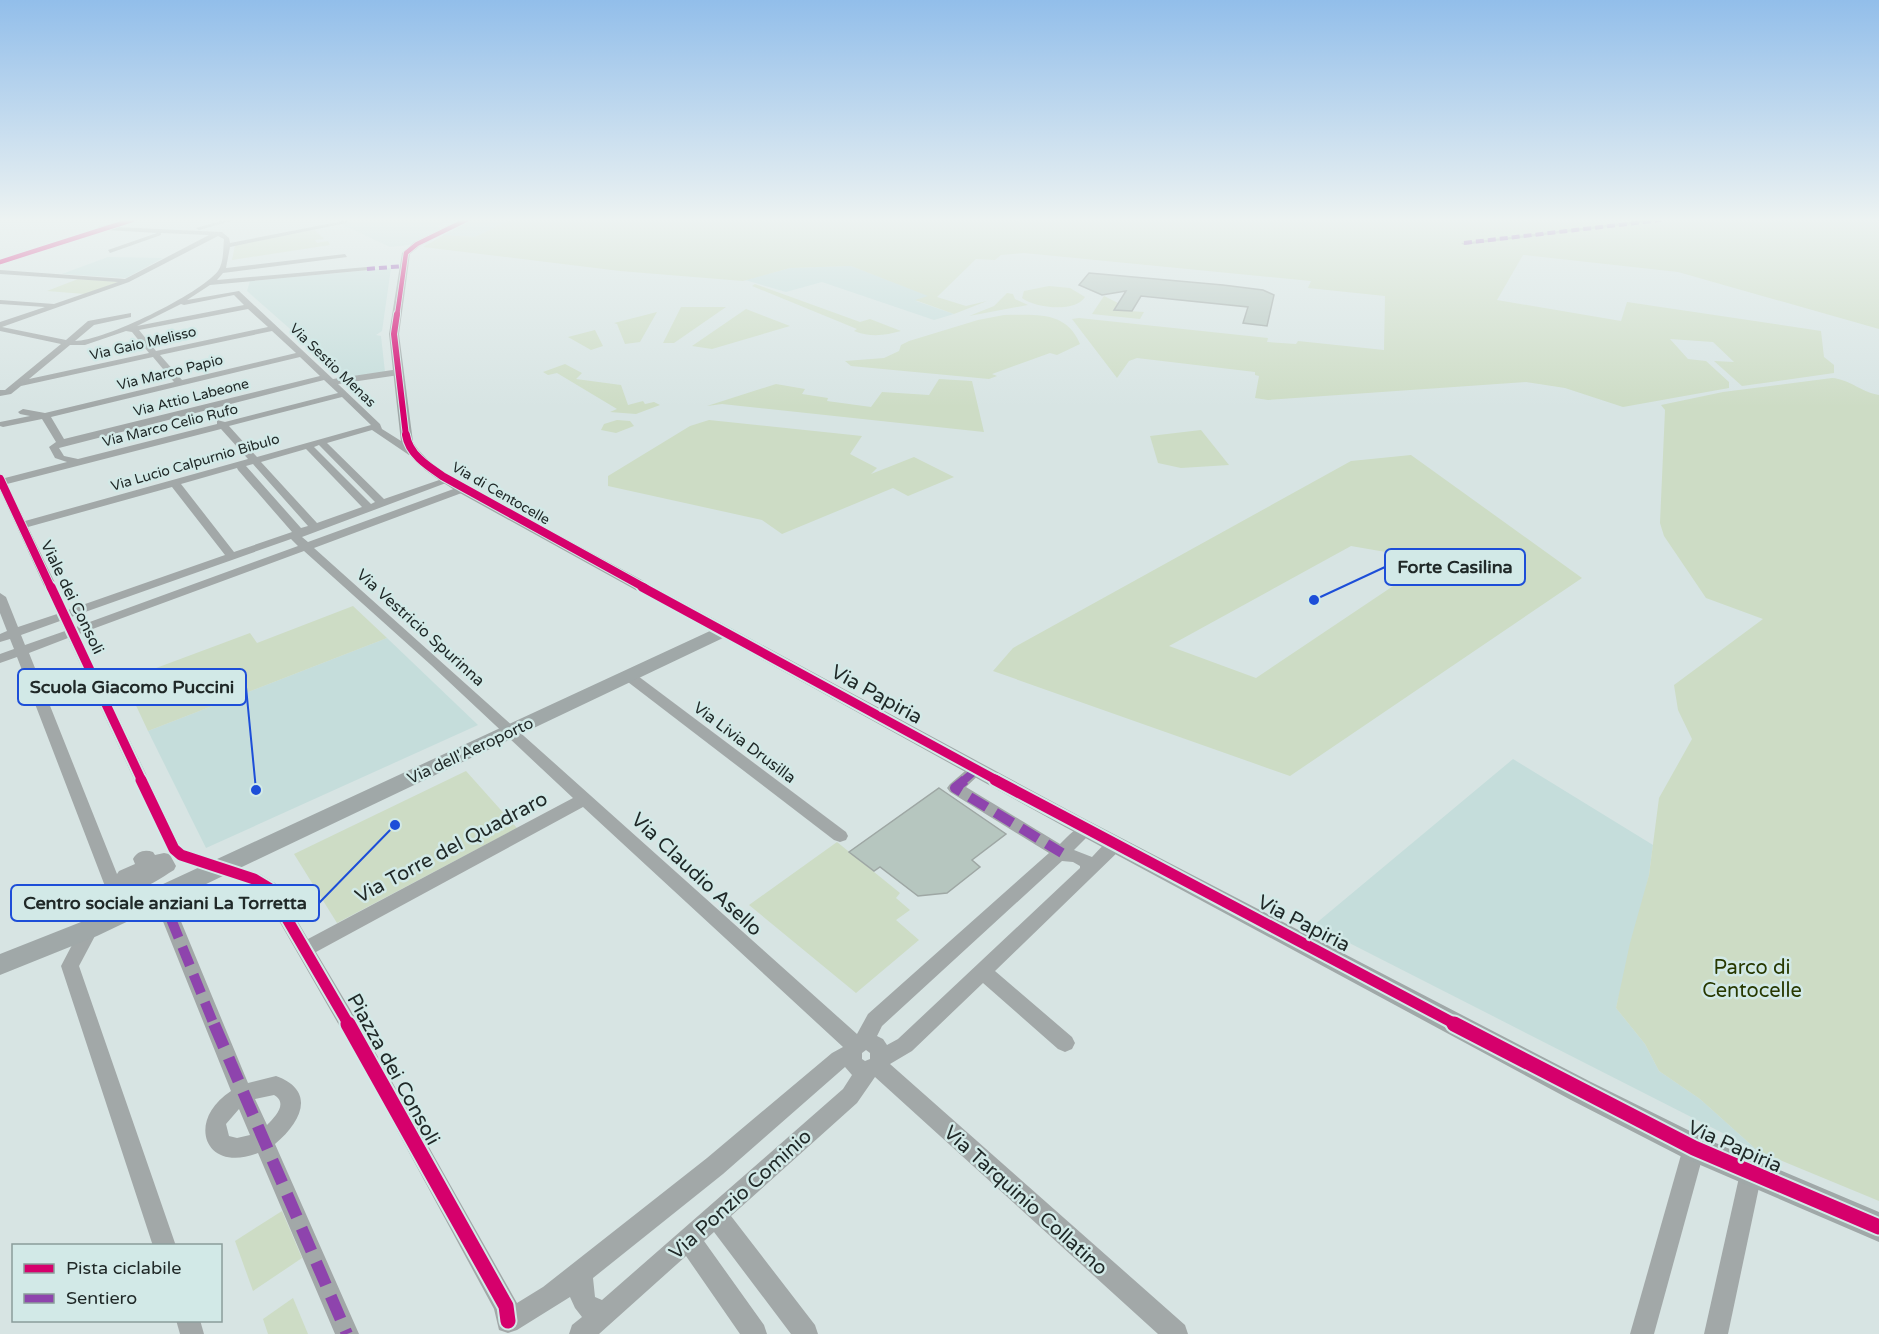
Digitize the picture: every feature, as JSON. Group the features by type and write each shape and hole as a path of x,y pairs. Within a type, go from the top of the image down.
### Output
{"street":[{"path":"0,327 123,282"},
{"path":"0,327 51,338 67,344 86,343 173,306 208,284 227,282"},
{"path":"401,282 394,334 406,439 413,453"},
{"name":"Via Sestio Menas","path":"173,306 236,293 330,379 376,428 413,453"},
{"path":"0,302 59,305"},
{"path":"123,328 134,330 250,306"},
{"path":"2,424 17,384 91,324 128,315"},
{"name":"Via Gaio Melisso","path":"17,384 274,328"},
{"path":"134,330 180,384"},
{"name":"Via Marco Papio","path":"2,424 45,416 302,354"},
{"name":"Via Attio Labeone","path":"61,442 330,379 399,372"},
{"name":"Via Marco Celio Rufo","path":"0,480 343,392"},
{"path":"12,400 45,416 61,442 71,444 77,454 74,461"},
{"path":"221,424 316,528"},
{"name":"Via Lucio Calpurnio Bibulo","path":"176,485 311,449 376,428"},
{"name":"Via Lucio Calpurnio Bibulo","path":"22,528 376,428"},
{"path":"324,445 383,504"},
{"path":"311,449 370,509"},
{"name":"Via di Centocelle","path":"413,453 463,489 724,631"},
{"path":"242,468 297,535"},
{"name":"Viale dei Consoli","path":"0,480 174,849 181,855 216,868"},
{"path":"0,638 449,480"},
{"path":"176,485 232,557"},
{"path":"0,659 463,489"},
{"name":"Via Vestricio Spurinna","path":"297,535 307,547 512,732"},
{"path":"174,578 187,591"},
{"path":"0,597 117,895 89,929 70,966 165,1244"},
{"name":"Via dell'Aeroporto","path":"216,868 512,732 724,631"},
{"name":"Via Papiria","path":"724,631 1087,829 1581,1091 1695,1148 1879,1227"},
{"name":"Via Livia Drusilla","path":"629,676 840,836"},
{"name":"Via Claudio Asello","path":"512,732 856,1047 852,1063 875,1065"},
{"path":"977,769 955,788 1061,854 1083,859 1088,864 1088,872"},
{"name":"Via Torre del Quadraro","path":"306,949 584,799"},
{"name":"Via Ponzio Cominio","path":"504,1328 552,1296 715,1166 856,1047 875,1020 1087,829"},
{"name":"Via Ponzio Cominio","path":"581,1334 850,1096 875,1065 905,1045 1116,844"},
{"path":"0,965 89,929 216,868"},
{"name":"Piazza dei Consoli","path":"216,868 265,885 306,949 507,1306 504,1328"},
{"path":"171,919 243,1094 347,1334"},
{"path":"983,972 1065,1043"},
{"name":"Via Tarquinio Collatino","path":"875,1065 1176,1334"},
{"path":"276,1085 288,1090 291,1096 289,1114 283,1124 263,1141 228,1148 218,1140 216,1126 219,1117 233,1100 260,1086 276,1085"},
{"path":"1642,1334 1695,1148"},
{"path":"1716,1334 1751,1173"},
{"path":"716,1216 806,1334"},
{"path":"689,1240 755,1334"},
{"path":"582,1271 580,1288 582,1300 592,1310 606,1312"}],"shaded area":[{"path":"250,282 389,282 382,331 376,335 381,336 385,372 346,378 247,291"},
{"path":"753,282 821,282 786,292"},
{"path":"823,282 894,282 930,296 916,301 954,314 934,320"},
{"path":"387,638 478,725 206,848 148,731"},
{"path":"1513,759 1653,845 1649,875 1616,1008 1645,1044 1659,1071 1700,1099 1758,1151 1314,925"}],"green space":[{"path":"70,282 118,282 85,294 47,291"},
{"path":"893,282 952,282 937,297 966,306 987,301 954,314 915,300 928,296"},
{"path":"1310,282 1507,282 1497,300 1621,321 1627,302 1821,331 1824,357 1834,365 1834,373 1742,386 1714,361 1734,362 1713,342 1670,339 1688,359 1706,361 1729,382 1729,388 1623,407 1565,388 1526,382 1268,400 1255,398 1259,376 1255,375 1255,372 1137,358 1129,361 1117,378 1072,319 1268,338 1267,342 1296,344 1298,341 1384,350 1385,296 1308,288"},
{"path":"1714,282 1879,282 1879,329"},
{"path":"755,284 860,322 870,319 901,331 867,335 854,331 857,329 752,286"},
{"path":"1049,286 1070,288 1085,297 1080,302 1064,307 1045,306 1022,298 1024,291"},
{"path":"1007,293 1013,294 1015,299 1028,305 969,316 994,306"},
{"path":"1104,296 1118,303 1114,310 1144,312 1140,319 1092,314"},
{"path":"681,307 726,307 674,343 663,343"},
{"path":"746,309 790,326 712,349 692,346"},
{"path":"657,312 640,342 625,344 617,324 614,323"},
{"path":"1004,315 1038,315 1058,320 1067,325 1080,344 1057,355 1050,353 992,374 997,376 989,379 851,366 845,361 884,358 899,351 901,345 909,341 978,320"},
{"path":"595,330 603,346 591,350 568,337"},
{"path":"565,364 582,373 576,379 621,385 628,405 643,401 645,404 654,402 660,405 636,414 610,412 617,409 557,373 548,375 543,372"},
{"name":"Parco di Centocelle","path":"1832,378 1879,395 1879,1201 1758,1151 1700,1099 1659,1071 1645,1044 1616,1008 1630,943 1649,875 1659,798 1692,739 1678,710 1674,685 1763,619 1706,598 1664,536 1660,523 1665,410 1661,405 1723,392"},
{"path":"939,379 972,381 984,432 722,404 707,406 776,384 805,389 802,394 828,398 827,401 871,407 882,392 929,395"},
{"path":"617,420 630,421 634,426 616,433 601,430 604,424"},
{"path":"709,420 862,436 850,454 877,468 871,474 914,457 954,477 908,496 893,488 782,534 762,520 608,486 608,476 690,426"},
{"path":"1201,430 1229,465 1181,468 1158,463 1150,436"},
{"path":"1411,455 1582,578 1290,776 993,671 1013,648 1351,461","holes":["1351,546 1432,560 1256,678 1169,646"]},
{"path":"353,606 387,638 148,731 124,680 250,633 257,643"},
{"path":"466,771 517,828 337,923 294,854"},
{"path":"837,842 900,893 896,898 910,910 896,920 919,940 856,993 749,905"},
{"path":"282,1211 302,1258 253,1291 235,1241"},
{"path":"293,1298 308,1334 268,1334 263,1319"}],"building":[{"path":"1081,282 1192,282 1263,290 1274,295 1267,326 1243,323 1248,307 1141,296 1132,311 1114,310 1126,291 1102,295 1079,285"},
{"path":"939,788 1006,834 972,860 980,867 947,893 918,896 880,867 874,871 849,852"}],"marked path":[{"path":"977,769 955,788 1062,853"},
{"path":"171,919 231,1067 347,1334"}],"cycle path":[{"path":"402,282 394,334 407,442 417,457 435,471 470,493 1073,822 1581,1091 1694,1148 1879,1227"},
{"path":"0,479 174,849 181,855 254,879 269,888 362,1047 506,1306 508,1321"}],"place":[{"name":"Forte Casilina","path":"1314,600"},
{"name":"Scuola Giacomo Puccini","path":"256,790"},
{"name":"Centro sociale anziani La Torretta","path":"395,825"}]}
